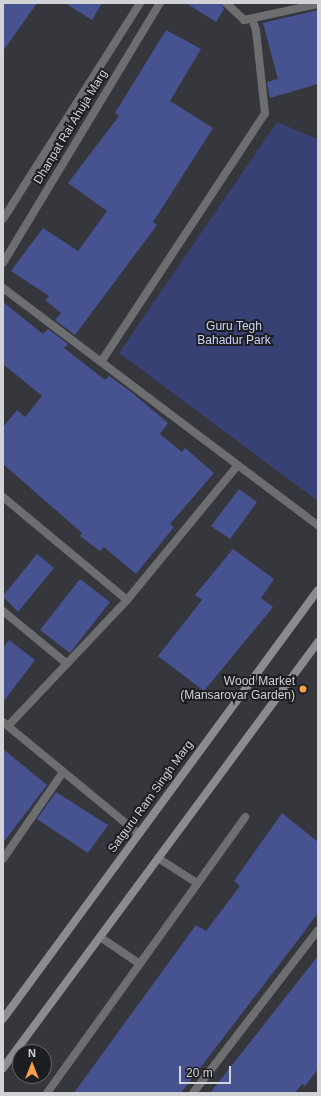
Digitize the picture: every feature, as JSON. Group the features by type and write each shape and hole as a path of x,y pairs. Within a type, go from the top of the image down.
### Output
{"main road":[{"name":"Satguru Ram Singh Marg","path":"3,1019 318,590"},
{"path":"3,1068 318,642"}],"street":[{"name":"Dhanpat Rai Ahuja Marg","path":"3,219 140,3"},
{"name":"Dhanpat Rai Ahuja Marg","path":"3,263 160,3"},
{"path":"226,3 244,20 318,4"},
{"path":"101,362 265,113 256,30 252,19"},
{"path":"3,288 237,466 318,525"},
{"path":"139,834 5,724 126,600 237,466"},
{"path":"3,497 126,600"},
{"path":"3,610 66,663"},
{"path":"3,859 63,772"},
{"path":"47,1093 245,817"},
{"path":"158,858 198,883"},
{"path":"192,1093 318,930"},
{"path":"100,937 140,964"}],"green space":[{"name":"Guru Tegh Bahadur Park","path":"277,122 318,139 318,501 119,353"}],"building":[{"path":"3,3 37,3 3,51"},
{"path":"65,3 102,3 92,20"},
{"path":"186,3 221,3 224,9 216,22"},
{"path":"318,10 318,84 270,98 267,82 278,79 263,23"},
{"path":"166,30 201,49 170,101 213,128 153,222 157,225 75,335 55,320 61,313 45,300 49,296 11,271 43,228 78,251 107,211 68,183 119,116 115,113"},
{"path":"3,302 43,334 48,329 68,344 64,348 105,380 109,376 130,391 168,423 160,434 182,452 185,448 214,473 170,524 174,527 136,574 104,547 100,551 80,536 82,533 3,464 3,427 17,410 25,417 42,396 3,364"},
{"path":"239,489 257,502 230,539 211,526"},
{"path":"233,549 274,579 261,598 273,607 204,691 158,656 202,600 195,595"},
{"path":"37,554 54,568 18,612 3,596"},
{"path":"80,579 110,602 70,653 40,630"},
{"path":"9,640 35,660 3,702 3,648"},
{"path":"3,749 47,785 3,843"},
{"path":"56,792 108,825 88,853 37,819"},
{"path":"282,813 318,842 318,913 298,940 181,1093 74,1093 196,925 206,931 240,886 234,881"},
{"path":"318,956 318,1069 305,1086 302,1084 295,1093 210,1093"}],"place":[{"name":"Wood Market (Mansarovar Garden)","path":"303,689"}]}
